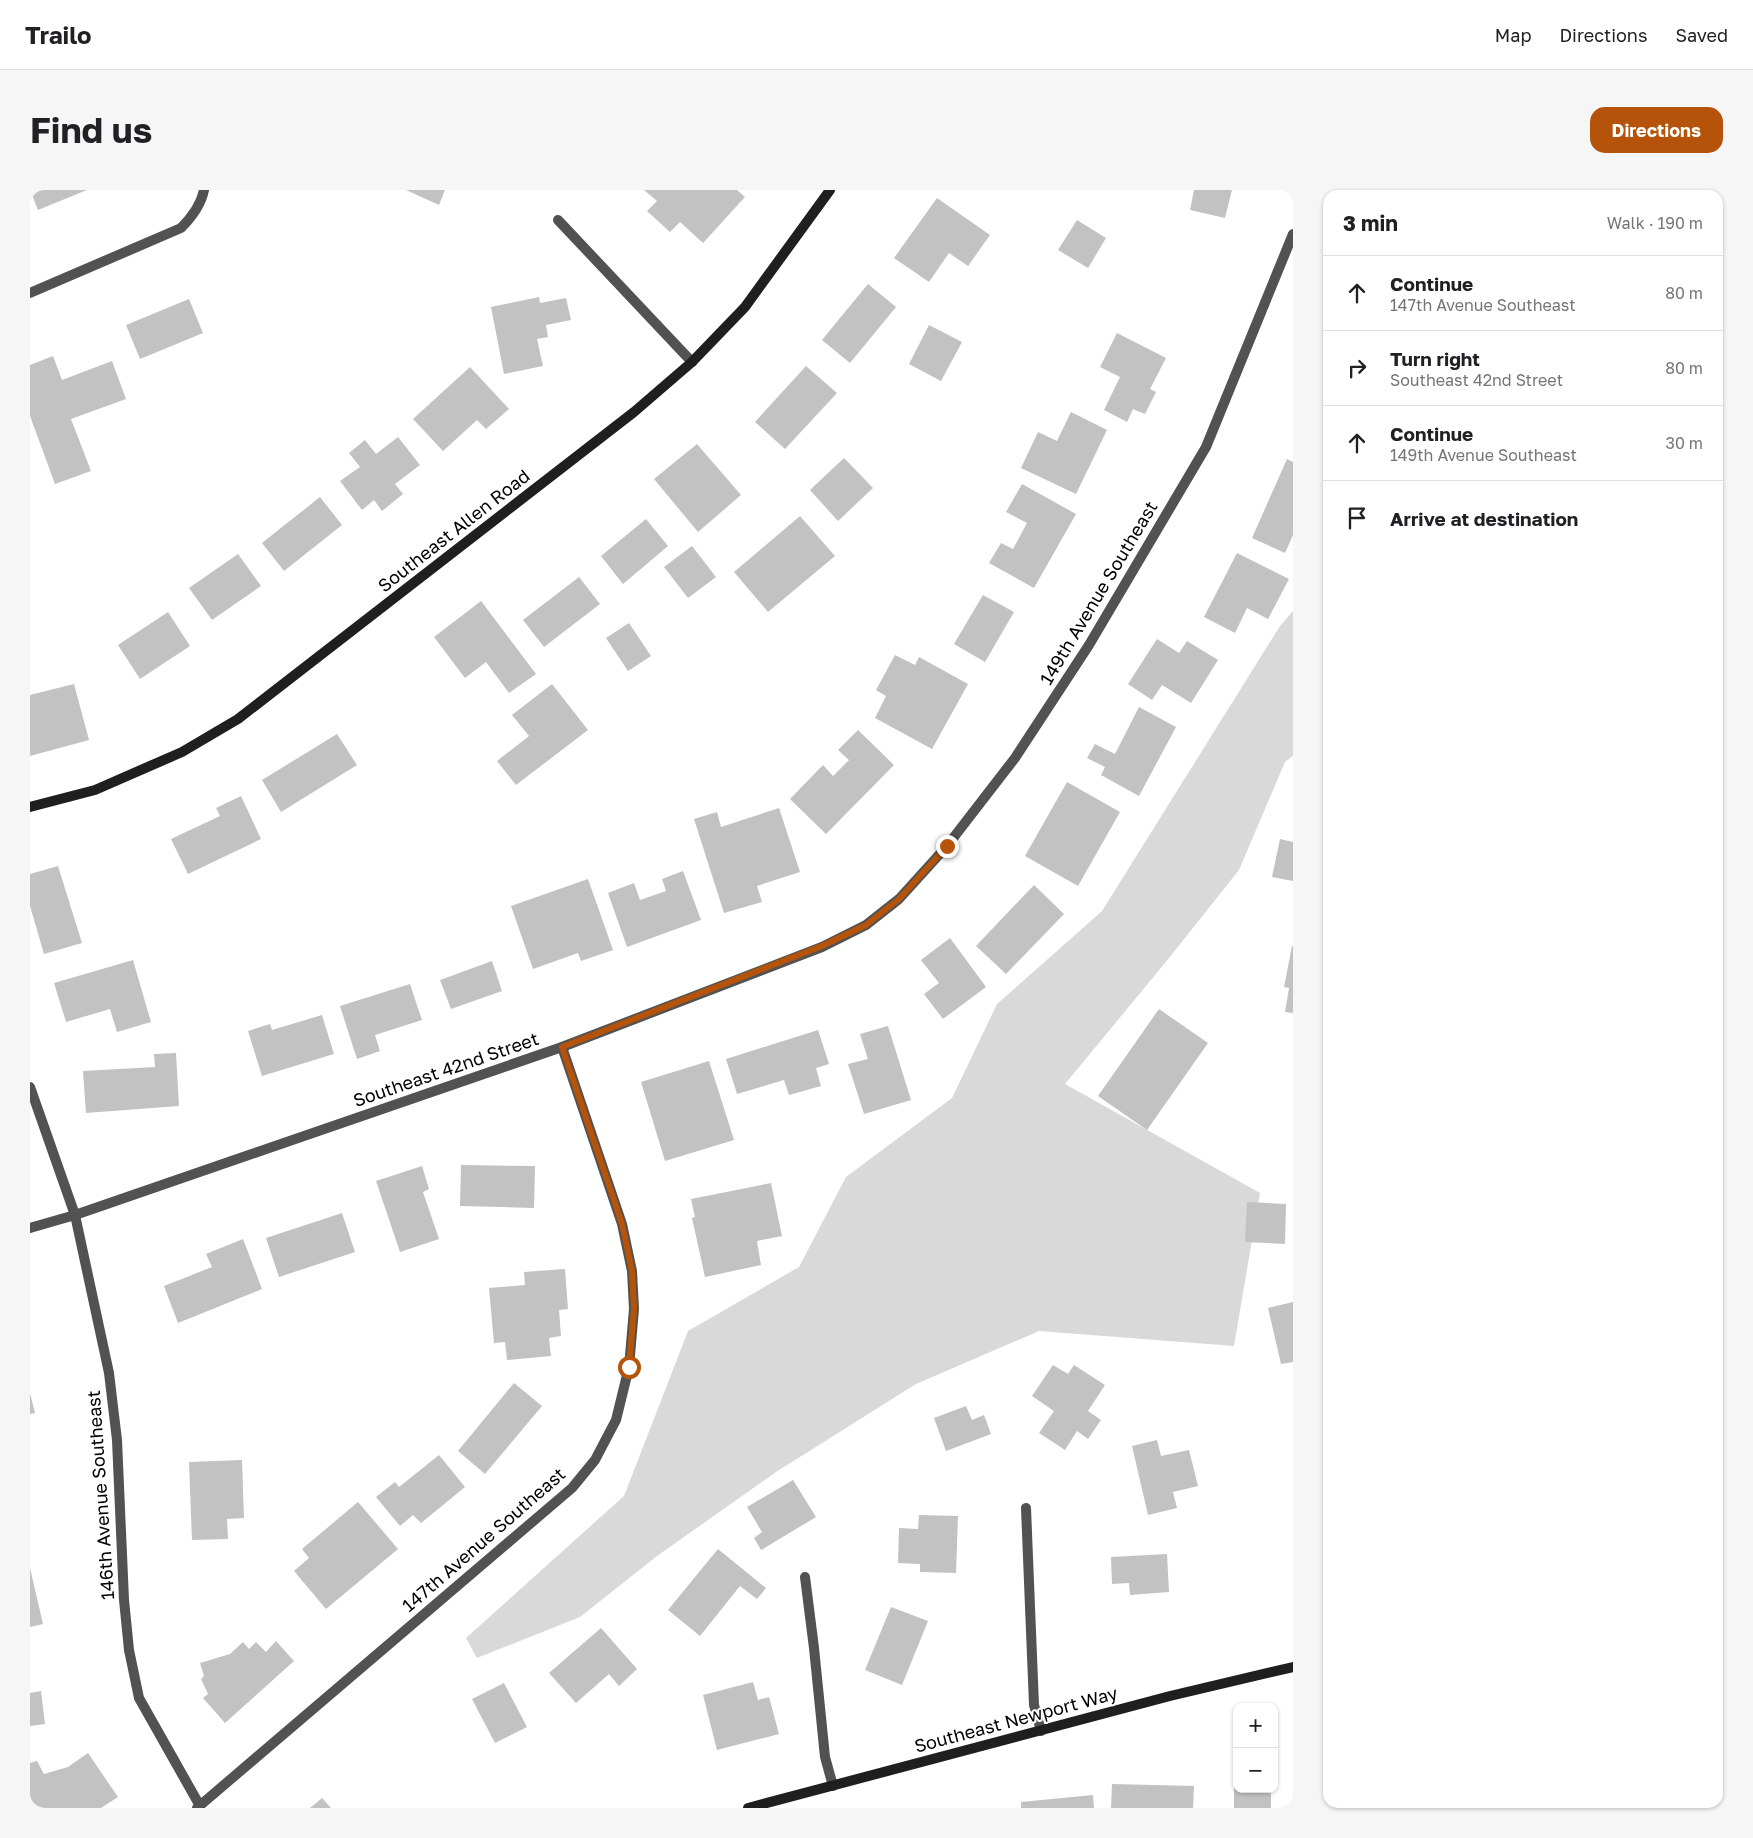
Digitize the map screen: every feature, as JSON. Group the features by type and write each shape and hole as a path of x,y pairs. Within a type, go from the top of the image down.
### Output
{"street":[{"path":"30,293 181,228 191,218 202,198 204,190"},
{"name":"Southeast Allen Road","path":"30,806 95,790 182,752 238,719 634,412 692,362 745,307 830,190"},
{"path":"558,220 692,362"},
{"name":"149th Avenue Southeast","path":"866,925 899,899 947,846 1015,758 1089,644 1206,447 1293,234"},
{"name":"Southeast 42nd Street","path":"30,1228 75,1215 562,1047 822,946 866,925"},
{"name":"147th Avenue Southeast","path":"199,1807 572,1488 595,1460 616,1420 629,1367 634,1309 632,1271 622,1224 562,1047"},
{"name":"146th Avenue Southeast","path":"30,1087 75,1215 110,1382 117,1440 124,1600 129,1650 139,1698 199,1807"},
{"path":"1026,1508 1034,1705 1041,1731"},
{"path":"804,1577 814,1648 825,1757 833,1786"},
{"name":"Southeast Newport Way","path":"748,1808 1170,1696 1293,1667"}],"shaded area":[{"path":"1293,611 1293,756 1285,762 1239,870 1065,1084 1260,1193 1234,1346 1039,1331 916,1384 776,1472 657,1556 580,1617 477,1658 466,1638 624,1496 688,1331 799,1267 846,1177 952,1098 997,1004 1102,911 1280,626"}],"building":[{"path":"30,190 87,190 38,210"},
{"path":"406,190 445,190 439,205"},
{"path":"644,190 737,190 745,197 703,243 680,222 670,232 647,211 657,201"},
{"path":"1194,190 1232,190 1225,218 1190,210"},
{"path":"937,198 990,235 968,266 949,253 929,282 894,258"},
{"path":"1077,220 1106,238 1088,268 1058,250"},
{"path":"868,284 896,307 850,363 822,340"},
{"path":"539,297 540,303 566,298 571,320 546,325 548,337 537,339 543,366 504,374 491,307"},
{"path":"189,299 203,333 140,359 126,325"},
{"path":"929,325 962,342 941,381 909,364"},
{"path":"1117,333 1166,358 1150,389 1156,392 1145,414 1133,409 1127,422 1104,410 1120,377 1100,367"},
{"path":"53,356 62,380 112,361 126,399 71,419 91,471 55,484 30,416 30,365"},
{"path":"806,366 837,393 785,449 755,422"},
{"path":"470,367 509,409 486,429 477,420 443,451 413,419"},
{"path":"1071,412 1107,430 1076,494 1021,468 1038,432 1057,441"},
{"path":"398,437 420,465 395,484 403,494 382,511 374,500 362,510 340,481 360,467 349,453 365,440 376,454"},
{"path":"697,444 741,495 698,532 654,479"},
{"path":"844,458 873,488 838,521 810,490"},
{"path":"1287,459 1293,462 1293,535 1285,553 1252,538"},
{"path":"1022,484 1076,514 1034,588 989,563 1001,543 1013,549 1027,523 1006,512"},
{"path":"320,497 342,525 284,571 262,543"},
{"path":"800,516 835,556 768,612 734,572"},
{"path":"646,519 668,546 623,584 601,556"},
{"path":"692,546 716,577 688,598 664,567"},
{"path":"1237,553 1289,579 1268,619 1247,608 1235,633 1204,617"},
{"path":"238,554 261,586 212,620 189,588"},
{"path":"579,577 600,604 544,647 523,620"},
{"path":"983,595 1014,612 985,662 954,644"},
{"path":"481,601 536,674 509,693 486,662 465,678 434,637"},
{"path":"168,612 190,646 140,679 118,645"},
{"path":"629,623 651,656 628,671 606,638"},
{"path":"1157,639 1179,653 1187,641 1218,660 1191,703 1162,685 1152,700 1128,684"},
{"path":"895,655 915,665 919,657 968,684 932,749 875,718 886,696 876,690"},
{"path":"74,684 89,740 30,756 30,695"},
{"path":"552,684 588,730 516,785 497,761 529,736 512,715"},
{"path":"1139,707 1176,727 1139,796 1101,775 1105,767 1087,758 1095,744 1115,754"},
{"path":"858,730 894,765 826,834 790,799 823,765 833,776 849,760 838,750"},
{"path":"337,734 357,765 281,812 262,780"},
{"path":"1067,782 1120,812 1078,886 1025,856"},
{"path":"241,796 261,839 188,874 171,839 220,816 216,808"},
{"path":"779,808 800,872 757,886 762,902 724,913 694,819 717,812 721,827"},
{"path":"1280,839 1293,842 1293,881 1272,877"},
{"path":"58,866 82,943 44,954 30,906 30,874"},
{"path":"683,871 701,920 627,947 608,893 634,883 640,900 666,891 662,879"},
{"path":"588,879 613,950 581,961 578,953 533,969 511,906"},
{"path":"1034,885 1064,914 1006,974 976,946"},
{"path":"950,938 986,987 943,1019 924,994 939,983 921,960"},
{"path":"1292,946 1293,1013 1285,1012 1289,988 1284,987"},
{"path":"133,960 151,1022 117,1032 110,1009 66,1022 54,983"},
{"path":"492,961 502,991 451,1009 440,980"},
{"path":"410,984 422,1020 375,1035 380,1051 357,1059 340,1006"},
{"path":"1159,1009 1208,1043 1147,1130 1098,1096"},
{"path":"322,1015 334,1054 262,1076 248,1031 270,1024 272,1030"},
{"path":"888,1026 911,1100 864,1114 848,1064 868,1059 860,1034"},
{"path":"818,1030 829,1064 816,1068 821,1086 789,1095 784,1080 737,1094 726,1059"},
{"path":"176,1053 179,1106 86,1113 83,1071 155,1067 154,1054"},
{"path":"709,1061 734,1140 665,1161 641,1082"},
{"path":"461,1165 535,1166 534,1208 460,1206"},
{"path":"422,1166 429,1189 423,1192 439,1239 400,1252 376,1181"},
{"path":"771,1183 782,1236 757,1241 761,1265 705,1277 692,1218 695,1217 691,1199"},
{"path":"1247,1202 1286,1204 1285,1244 1245,1242"},
{"path":"342,1213 355,1252 279,1277 266,1238"},
{"path":"243,1239 262,1289 178,1323 164,1286 212,1267 206,1254"},
{"path":"565,1269 568,1309 559,1310 561,1336 549,1338 551,1356 507,1360 505,1342 494,1343 489,1288 525,1285 524,1272"},
{"path":"1293,1302 1293,1362 1281,1364 1268,1308"},
{"path":"1053,1365 1068,1374 1074,1365 1105,1385 1088,1411 1101,1420 1088,1439 1077,1431 1065,1450 1039,1433 1054,1411 1032,1396"},
{"path":"514,1383 542,1406 485,1474 458,1451"},
{"path":"30,1393 35,1413 30,1414"},
{"path":"966,1406 972,1420 984,1415 991,1434 946,1451 934,1418"},
{"path":"1157,1440 1161,1456 1189,1450 1198,1486 1173,1492 1177,1508 1148,1515 1132,1446"},
{"path":"439,1455 465,1487 421,1523 413,1515 400,1526 376,1497 395,1482 399,1487"},
{"path":"242,1460 244,1518 227,1519 228,1539 192,1540 189,1462"},
{"path":"793,1480 816,1517 761,1550 754,1538 762,1532 747,1507"},
{"path":"358,1502 398,1549 326,1609 294,1571 309,1558 302,1549"},
{"path":"919,1515 958,1516 956,1573 920,1572 920,1564 898,1563 899,1528 918,1529"},
{"path":"718,1549 766,1588 757,1599 740,1586 700,1636 668,1610"},
{"path":"1167,1554 1169,1592 1130,1595 1129,1583 1112,1584 1111,1557"},
{"path":"30,1568 43,1624 30,1627"},
{"path":"891,1607 928,1621 902,1685 865,1670"},
{"path":"601,1628 637,1669 619,1686 609,1674 576,1703 549,1673"},
{"path":"276,1641 294,1661 225,1723 203,1698 208,1694 201,1679 204,1676 200,1663 230,1654 243,1642 249,1649 256,1642 266,1652"},
{"path":"753,1682 758,1700 769,1697 779,1734 717,1750 703,1695"},
{"path":"504,1683 527,1727 495,1743 472,1699"},
{"path":"41,1691 45,1724 30,1726 30,1693"},
{"path":"88,1753 118,1797 101,1808 30,1808 30,1763 37,1761 44,1774 68,1767"},
{"path":"1112,1784 1194,1786 1193,1808 1111,1808"},
{"path":"1234,1793 1271,1793 1271,1808 1234,1808"},
{"path":"1093,1795 1094,1808 1021,1808 1021,1802"},
{"path":"322,1798 331,1808 310,1808"}],"route":[{"path":"629,1367 634,1309 632,1271 622,1224 562,1047 822,946 866,925 899,899 947,846"}]}
